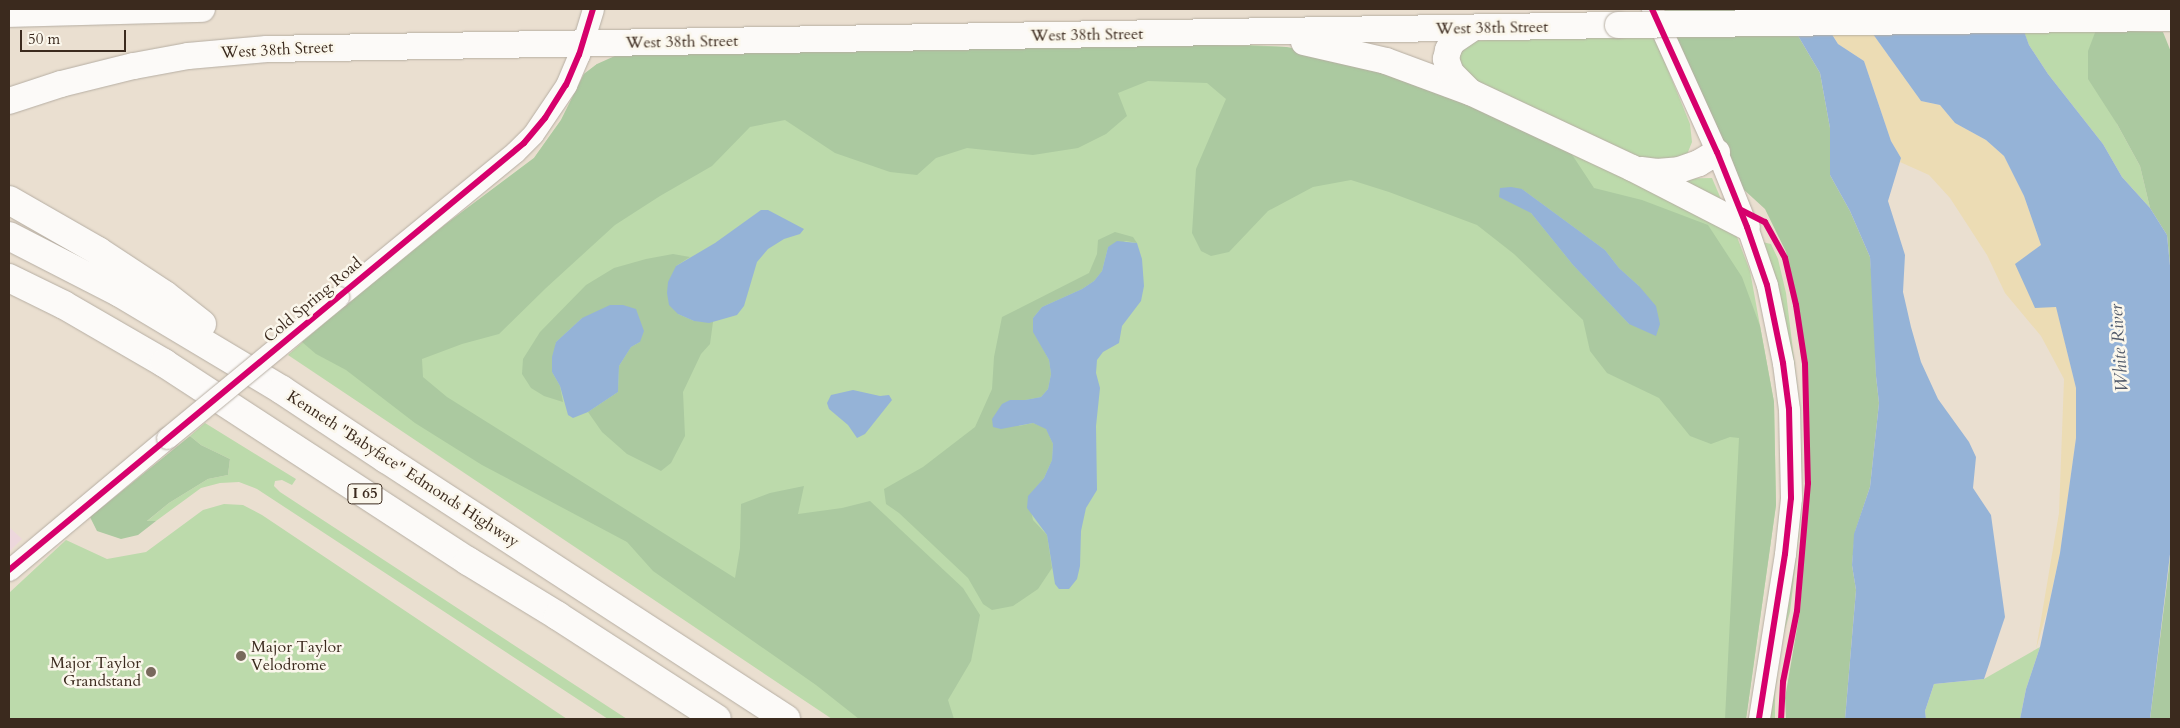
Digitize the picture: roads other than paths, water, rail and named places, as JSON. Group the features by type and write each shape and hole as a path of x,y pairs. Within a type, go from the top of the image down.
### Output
{"highway":[{"path":"9,200 98,251 164,294 282,390"},
{"name":"Kenneth \"Babyface\" Edmonds Highway","path":"9,236 120,293 282,390 386,460 786,719"},
{"name":"I 65","path":"9,278 81,314 164,363 468,561 558,616 717,719"}],"main road":[{"path":"9,14 202,9"},
{"path":"2163,9 2171,28"},
{"name":"West 38th Street","path":"9,101 116,70 213,53 274,49 1208,34 1618,25 2171,18"},
{"path":"1470,92 1451,73 1446,59 1452,42 1473,28"},
{"path":"1208,34 1300,42 1352,52 1405,67 1470,92 1632,168 1747,227"},
{"path":"1632,168 1657,172 1678,170 1699,163 1717,152"}],"street":[{"path":"1652,9 1717,152 1747,227 1767,285 1779,337 1789,409 1792,460 1788,535 1759,719"},
{"name":"Cold Spring Road","path":"9,570 524,143 560,96 583,44 592,14"}],"water":[{"path":"1775,9 1816,9 1838,44 1864,61 1891,141 1901,158 1888,201 1905,255 1903,292 1911,327 1921,362 1938,399 1969,442 1976,457 1973,488 1991,515 2005,617 1984,679 1934,684 1925,711 1926,719 1845,719 1856,590 1852,565 1854,534 1870,487 1879,403 1870,257 1850,211 1830,175 1830,128 1820,73 1797,34"},
{"name":"White River","path":"1855,9 2016,9 2029,45 2048,74 2103,144 2122,177 2150,208 2167,235 2171,276 2171,546 2150,719 2020,719 2026,689 2040,647 2060,553 2076,438 2076,388 2056,307 2035,308 2015,264 2041,245 2024,196 2004,156 1986,140 1955,123 1940,105 1921,101"},
{"path":"1500,188 1522,189 1605,250 1619,268 1639,286 1656,306 1660,324 1656,336 1629,324 1573,265 1531,213 1499,197"},
{"path":"761,210 768,210 804,229 800,234 784,239 768,249 757,262 744,306 737,315 709,323 694,321 678,314 669,305 667,293 668,282 676,266 715,243"},
{"path":"1117,241 1137,243 1142,259 1144,286 1141,301 1122,326 1119,343 1103,352 1097,360 1096,373 1100,388 1096,426 1097,490 1086,508 1081,531 1080,566 1077,579 1069,589 1059,589 1055,584 1047,535 1027,508 1028,496 1044,478 1052,460 1053,444 1046,429 1033,423 1001,429 993,427 992,419 1002,404 1010,400 1041,397 1048,389 1051,374 1049,360 1033,332 1033,318 1042,307 1082,289 1094,281 1102,271 1108,247"},
{"path":"610,305 623,305 636,309 644,331 640,342 631,347 619,366 618,392 588,412 573,418 568,415 560,386 552,372 552,357 556,342 582,318"},
{"path":"853,390 880,396 889,395 892,400 865,434 857,438 848,425 829,409 827,403 831,395"}],"place":[{"name":"Major Taylor Velodrome","path":"241,656"},
{"name":"Major Taylor Grandstand","path":"151,672"}]}
